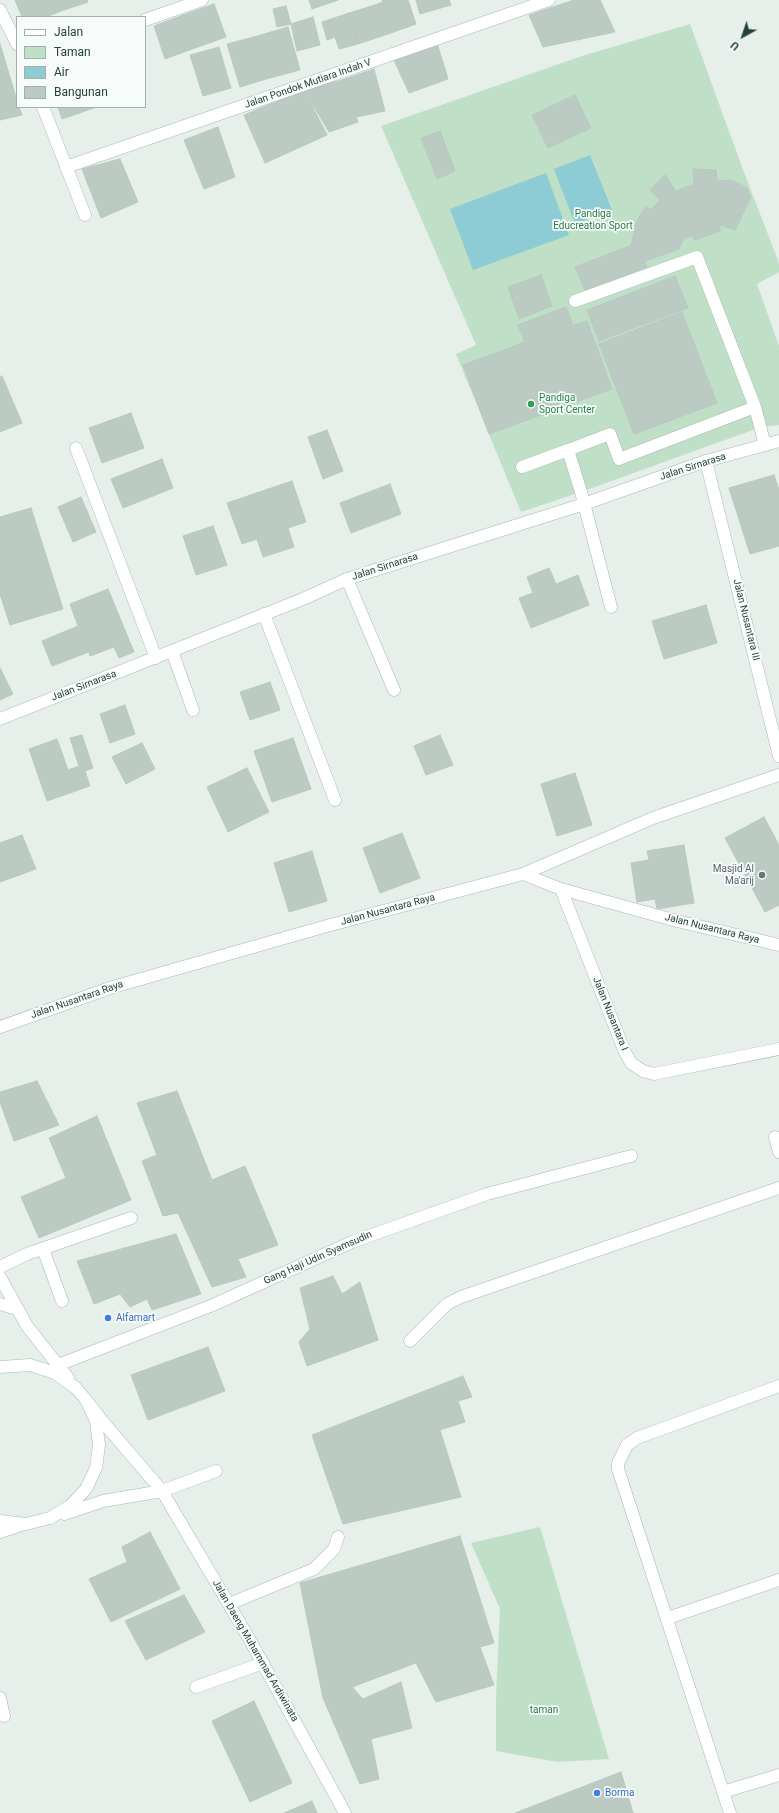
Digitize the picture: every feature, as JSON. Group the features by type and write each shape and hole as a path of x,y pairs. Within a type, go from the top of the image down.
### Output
{"street":[{"path":"146,20 202,0"},
{"name":"Jalan Pondok Mutiara Indah V","path":"66,167 550,0"},
{"path":"0,10 16,42"},
{"path":"43,108 85,215"},
{"path":"575,301 697,256 755,407 765,445"},
{"path":"522,467 610,434 619,459 755,407"},
{"name":"Jalan Sirnarasa","path":"0,719 156,658 347,578 584,504 706,462 779,441"},
{"path":"76,448 156,658"},
{"path":"568,450 611,607"},
{"name":"Jalan Nusantara III","path":"706,462 779,755"},
{"path":"347,578 394,690"},
{"path":"264,614 335,800"},
{"path":"172,651 193,710"},
{"path":"523,874 653,818 779,775"},
{"name":"Jalan Nusantara Raya","path":"0,1026 120,985 323,927 523,874 561,889 779,945"},
{"name":"Jalan Nusantara I","path":"561,889 624,1050 631,1063 643,1072 654,1074 779,1050"},
{"path":"775,1137 779,1152"},
{"name":"Gang Haji Udin Syamsudin","path":"58,1365 213,1304 352,1242 486,1194 631,1156"},
{"path":"410,1341 447,1304 461,1297 779,1188"},
{"path":"0,1267 43,1249 130,1218"},
{"path":"43,1249 62,1301"},
{"path":"0,1277 27,1326 86,1400 96,1421 99,1445 96,1468 86,1489 70,1506 50,1518"},
{"path":"0,1304 17,1309"},
{"path":"0,1367 30,1365 55,1373 76,1388"},
{"path":"730,1813 668,1618 618,1470 626,1444 637,1438 779,1386"},
{"name":"Jalan Daeng Muhammad Ardiwinata","path":"86,1400 102,1422 162,1491 263,1663 345,1813"},
{"path":"0,1532 103,1501 162,1491 216,1471"},
{"path":"0,1521 26,1524"},
{"path":"229,1604 314,1569 334,1549 338,1537"},
{"path":"668,1618 779,1580"},
{"path":"196,1687 263,1663"},
{"path":"0,1698 4,1716"},
{"path":"723,1792 779,1775"}],"green space":[{"name":"Pandiga Educreation Sport","path":"690,24 779,263 779,272 757,284 779,346 779,425 761,427 521,512 456,354 476,345 381,126 582,56"},
{"name":"taman","path":"540,1527 609,1759 557,1762 496,1751 496,1698 500,1609 471,1543"}],"water":[{"path":"590,155 612,210 575,224 554,169"},
{"path":"546,173 569,235 473,270 450,209"}],"building":[{"path":"15,0 57,0 61,11 48,16 22,16"},
{"path":"57,0 87,0 88,2 61,11"},
{"path":"309,0 338,0 312,9"},
{"path":"382,0 408,0 416,24 388,34 378,4 383,2"},
{"path":"416,0 449,0 451,5 420,14"},
{"path":"574,0 600,0 615,32 543,47 529,15"},
{"path":"214,4 226,37 195,48 183,15"},
{"path":"378,4 388,34 358,44 349,13"},
{"path":"286,6 291,24 277,27 273,9"},
{"path":"349,13 358,44 339,49 335,37 327,40 322,22"},
{"path":"183,15 195,48 165,59 154,26"},
{"path":"313,17 320,45 297,51 291,24"},
{"path":"288,27 300,70 266,79 254,37"},
{"path":"254,37 266,79 240,87 227,44"},
{"path":"437,43 448,79 409,93 394,60"},
{"path":"0,44 16,98 16,108 19,108 22,115 0,120"},
{"path":"219,47 231,88 203,96 190,55"},
{"path":"374,69 385,111 356,117 342,80"},
{"path":"342,80 358,122 329,132 304,90"},
{"path":"304,90 327,135 265,163 244,115"},
{"path":"575,95 591,128 548,148 532,115"},
{"path":"58,108 94,108 62,119"},
{"path":"218,127 235,177 204,189 184,140"},
{"path":"440,131 455,171 437,179 421,138"},
{"path":"120,159 138,202 101,218 82,169"},
{"path":"693,169 716,170 717,180 734,181 747,188 751,197 735,230 720,225 720,231 695,240 691,236 683,240 679,249 645,261 637,243 631,246 636,223 642,212 646,207 651,210 660,200 650,190 665,175 676,191 694,184"},
{"path":"637,243 647,267 585,290 575,267"},
{"path":"541,275 552,306 519,319 508,287"},
{"path":"675,276 688,308 599,341 587,310"},
{"path":"566,307 573,325 587,321 612,389 489,434 463,365 525,342 518,325"},
{"path":"682,312 717,403 634,434 599,344"},
{"path":"2,376 22,423 0,432 0,377"},
{"path":"131,413 144,448 102,463 89,428"},
{"path":"327,430 343,471 323,479 308,437"},
{"path":"162,459 173,488 123,508 111,479"},
{"path":"774,475 779,490 779,546 750,554 729,488"},
{"path":"292,481 306,522 288,528 294,547 263,557 257,539 242,544 227,503"},
{"path":"390,484 401,514 351,533 340,503"},
{"path":"81,497 96,532 73,542 58,507"},
{"path":"31,508 63,609 10,625 0,594 0,517"},
{"path":"213,526 227,565 196,575 183,536"},
{"path":"549,568 556,584 578,575 589,605 531,628 519,598 533,593 527,577"},
{"path":"108,589 134,652 119,658 114,647 90,656 89,652 52,666 42,641 78,626 70,604"},
{"path":"706,605 717,643 664,659 652,621"},
{"path":"0,668 13,694 0,700"},
{"path":"270,682 280,710 250,720 240,692"},
{"path":"125,705 135,734 110,743 100,714"},
{"path":"82,735 93,768 85,771 90,786 47,801 29,749 57,739 68,770 79,766 70,738"},
{"path":"440,735 453,765 426,775 414,746"},
{"path":"293,738 311,789 272,802 254,751"},
{"path":"142,743 155,769 126,784 112,757"},
{"path":"247,768 269,812 228,832 207,787"},
{"path":"575,773 592,825 557,836 541,784"},
{"name":"Masjid Al Ma'arij","path":"764,817 779,845 779,905 765,912 725,838"},
{"path":"402,833 420,878 380,893 363,848"},
{"path":"22,835 36,869 0,882 0,843"},
{"path":"684,845 694,903 657,909 655,899 637,902 631,863 649,860 647,851"},
{"path":"312,851 327,901 289,912 274,863"},
{"path":"37,1081 59,1125 14,1141 0,1102 0,1092"},
{"path":"177,1091 212,1180 245,1166 278,1245 238,1259 246,1277 212,1287 178,1213 163,1216 142,1161 157,1155 137,1103"},
{"path":"97,1116 131,1200 39,1238 21,1197 66,1178 49,1138"},
{"path":"176,1234 201,1294 152,1310 147,1299 130,1307 120,1294 94,1304 77,1261"},
{"path":"333,1276 342,1294 360,1282 378,1340 307,1366 299,1342 310,1329 300,1288"},
{"path":"208,1347 225,1391 148,1420 131,1375"},
{"path":"463,1376 472,1397 458,1401 465,1422 440,1430 461,1497 343,1524 312,1435"},
{"path":"150,1532 180,1589 111,1622 89,1579 127,1562 122,1547"},
{"path":"460,1536 494,1643 480,1647 494,1685 436,1702 416,1663 323,1698 300,1583"},
{"path":"184,1595 205,1632 146,1660 125,1621"},
{"path":"401,1682 412,1728 371,1739 379,1779 360,1784 323,1698 352,1687 363,1699"},
{"path":"254,1701 292,1783 250,1802 212,1721"},
{"name":"Borma","path":"621,1772 633,1813 515,1813"},
{"path":"312,1801 317,1813 284,1813"}],"place":[{"name":"Pandiga Sport Center","path":"531,404"},
{"name":"Masjid Al Ma'arij","path":"762,875"},
{"name":"Alfamart","path":"108,1318"},
{"name":"Borma","path":"597,1793"}]}
